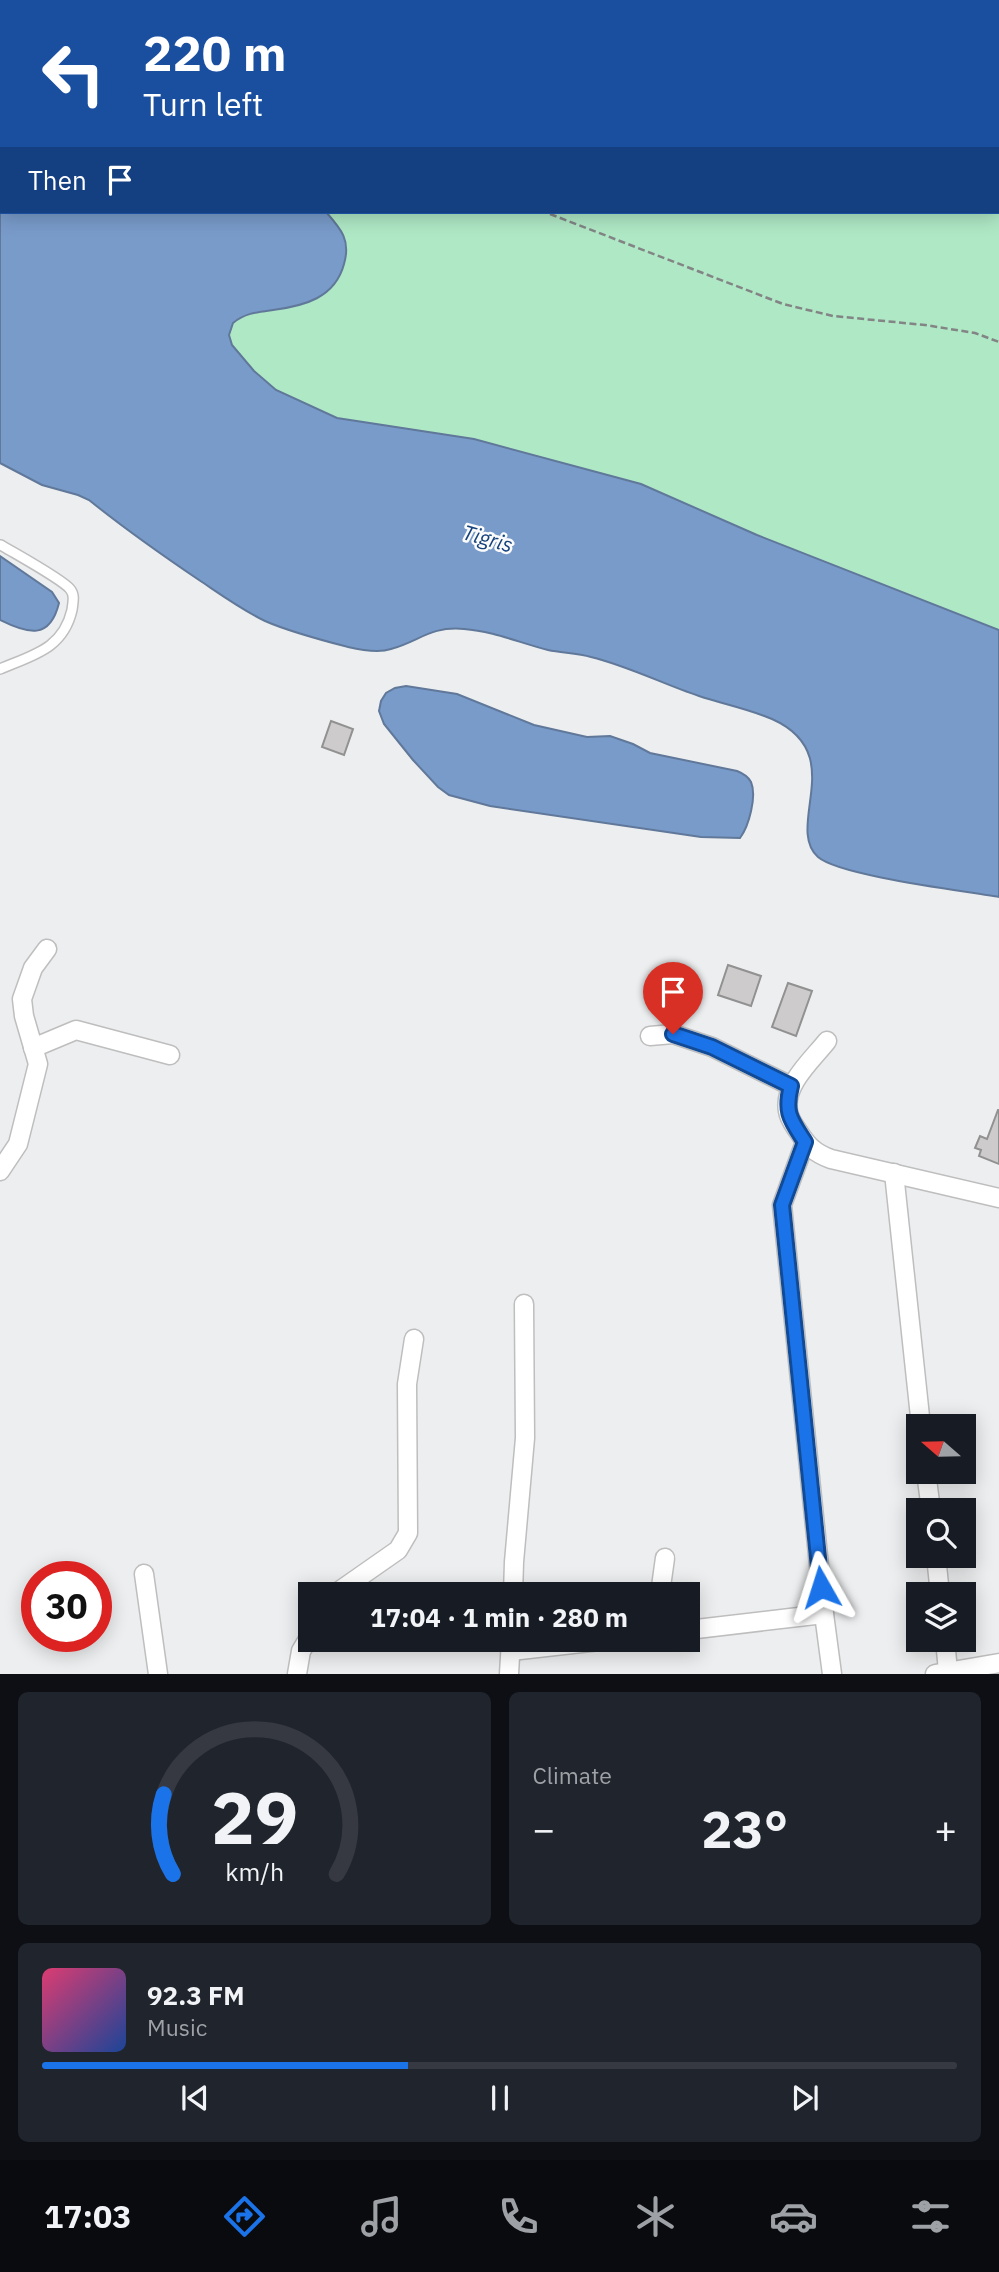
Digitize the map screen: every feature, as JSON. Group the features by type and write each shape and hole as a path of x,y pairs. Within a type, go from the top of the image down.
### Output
{"street":[{"path":"0,1171 18,1144 38,1064 22,999 33,968 47,949"},
{"path":"33,1048 76,1030 170,1055"},
{"path":"650,1036 673,1034 712,1047 791,1086"},
{"path":"827,1041 791,1086 787,1101 788,1113 811,1150 831,1159 999,1198"},
{"path":"805,1142 782,1205 832,1674"},
{"path":"894,1173 920,1414"},
{"path":"513,1582 525,1438 524,1304"},
{"path":"352,1582 398,1550 408,1533 407,1384 414,1339"},
{"path":"662,1582 665,1558"},
{"path":"144,1574 158,1674"},
{"path":"700,1629 824,1614"},
{"path":"297,1674 301,1652"},
{"path":"509,1674 511,1652"},
{"path":"944,1652 941,1672 999,1663"}],"lane":[{"path":"0,669 44,650 57,641 65,629 74,600 69,587 1,545"}],"path":[{"path":"550,214 783,304 833,316 975,333 999,342"}],"green space":[{"path":"328,214 999,214 999,630 757,535 641,484 474,439 337,418 276,390 239,356 229,335 233,323 248,314 297,306 340,229"}],"water":[{"name":"Tigris","path":"0,214 328,214 343,235 346,248 340,276 333,285 307,303 242,317 233,323 229,335 232,345 254,371 276,390 337,418 474,439 641,484 757,535 999,630 999,897 876,876 831,864 818,857 809,844 807,827 812,770 807,751 795,734 772,719 699,696 605,661 548,650 475,630 442,630 401,646 376,651 348,647 295,632 265,621 231,602 89,500 42,485 0,463"},
{"path":"0,556 52,592 59,603 55,615 44,628 29,631 0,620"},
{"path":"406,686 457,694 534,725 587,737 610,736 650,753 737,771 748,778 753,788 753,803 746,826 740,838 701,837 490,806 449,795 413,760 384,724 379,711 381,701 386,693"}],"building":[{"path":"331,721 353,729 344,755 322,747"},
{"path":"728,965 761,976 751,1006 718,995"},
{"path":"788,983 812,991 796,1036 772,1027"},
{"path":"998,1110 999,1164 979,1156 981,1150 975,1148 980,1136 987,1139"}],"route":[{"path":"673,1034 712,1047 791,1086 787,1101 788,1113 805,1142 782,1205 821,1587"}]}
